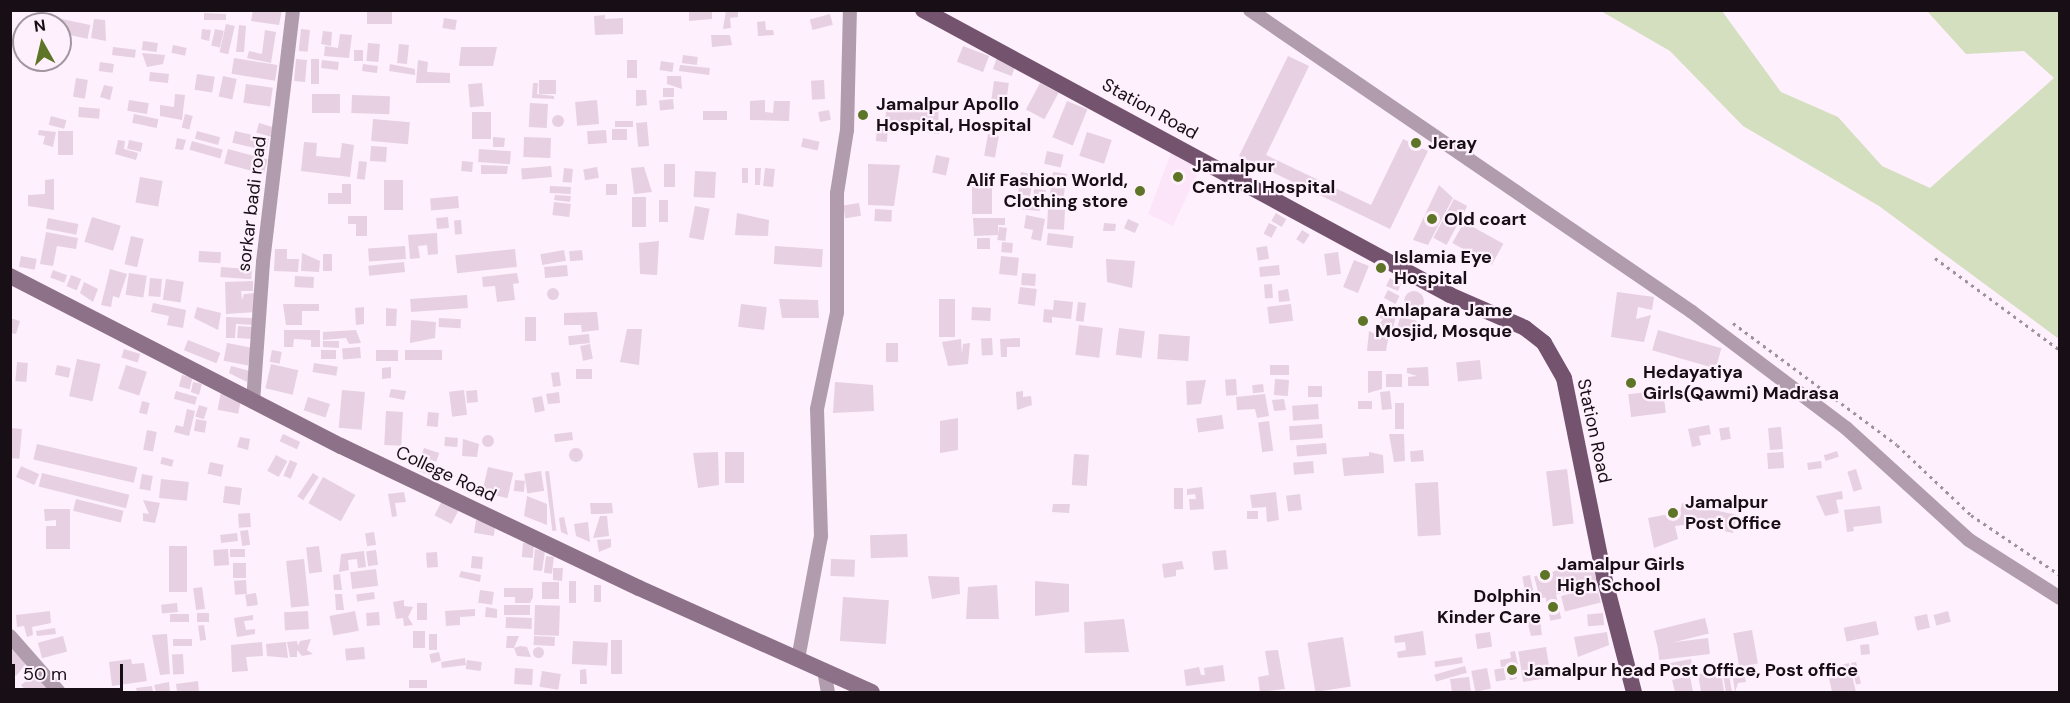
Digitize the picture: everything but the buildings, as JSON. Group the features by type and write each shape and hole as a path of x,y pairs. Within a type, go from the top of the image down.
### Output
{"main road":[{"name":"Station Road","path":"923,10 1450,295 1525,328 1544,343 1564,378 1604,577 1634,693"},
{"name":"College Road","path":"10,276 253,402 639,588 872,693"}],"street":[{"name":"sorkar badi road","path":"253,402 263,262 293,10"},
{"path":"798,659 821,536 817,409 837,312 837,193 847,130 850,10"},
{"path":"1250,10 1692,312 1846,428 1969,540 2060,598"},
{"path":"10,636 59,693"},
{"path":"824,670 828,693"}],"path":[{"path":"1935,258 2060,350"}],"shaded area":[{"name":"Jamalpur Central Hospital","path":"1172,150 1202,164 1173,226 1148,214"}],"green space":[{"path":"1601,11 1722,11 1781,92 1838,117 1882,166 1930,188 2054,78 2024,51 1966,54 1927,11 2059,11 2059,339 1879,206 1743,126 1670,51"}],"place":[{"name":"Jamalpur Apollo Hospital, Hospital","path":"863,115"},
{"name":"Jeray","path":"1416,143"},
{"name":"Jamalpur Central Hospital","path":"1178,177"},
{"name":"Alif Fashion World, Clothing store","path":"1140,191"},
{"name":"Old coart","path":"1432,219"},
{"name":"Islamia Eye Hospital","path":"1381,268"},
{"name":"Amlapara Jame Mosjid, Mosque","path":"1363,321"},
{"name":"Hedayatiya Girls(Qawmi) Madrasa","path":"1631,383"},
{"name":"Jamalpur Post Office","path":"1673,513"},
{"name":"Jamalpur Girls High School","path":"1545,575"},
{"name":"Dolphin Kinder Care","path":"1553,607"},
{"name":"Jamalpur head Post Office, Post office","path":"1512,670"}]}
